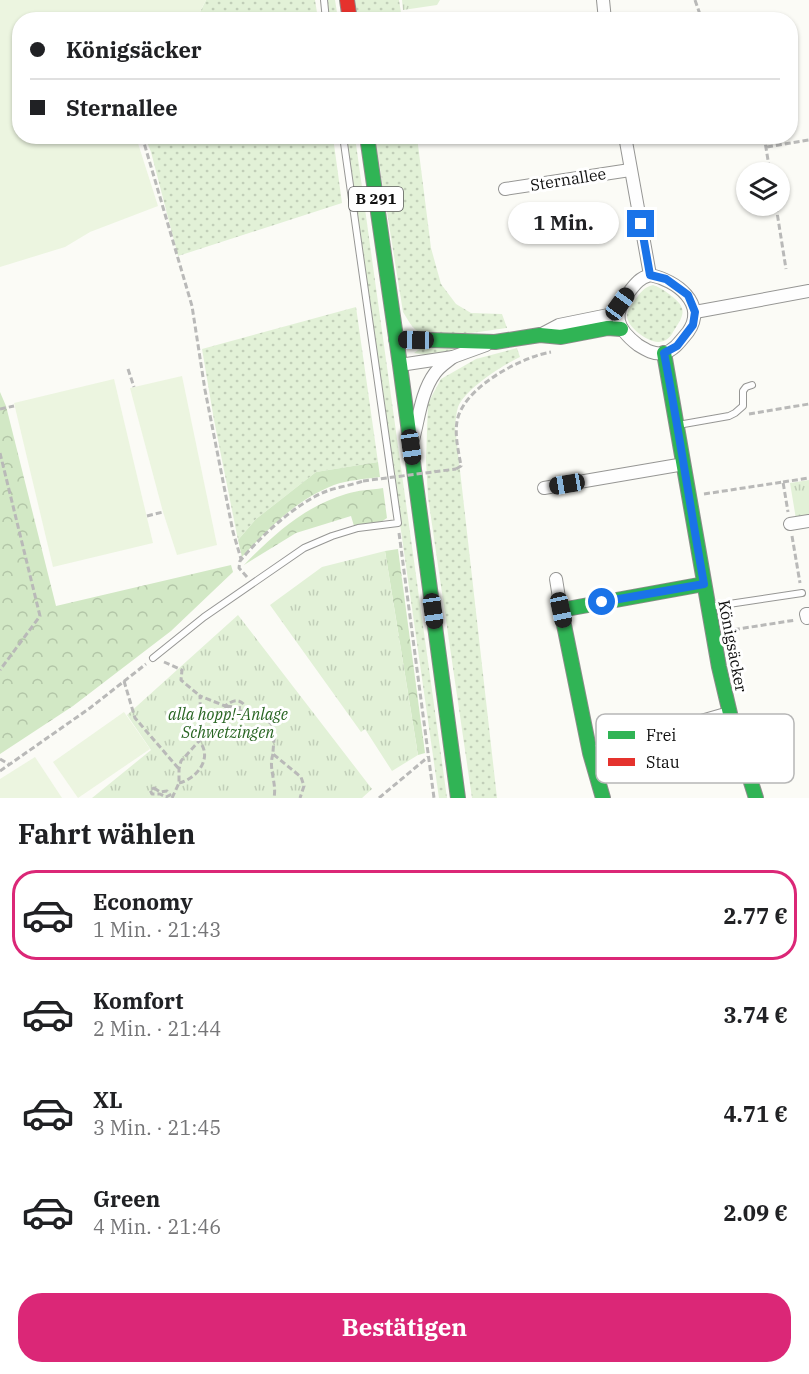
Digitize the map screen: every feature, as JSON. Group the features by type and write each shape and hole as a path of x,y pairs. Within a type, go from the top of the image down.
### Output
{"street":[{"name":"B 291","path":"368,144 458,798"},
{"path":"626,144 650,275"},
{"name":"Sternallee","path":"505,189 630,170"},
{"path":"650,275 666,279 688,295 695,312 693,325 677,346 664,353 646,351 626,335 621,329 618,313 620,304 637,281 650,275"},
{"path":"695,312 809,291"},
{"path":"540,335 559,325 618,313"},
{"path":"396,339 495,342 540,335 561,337 608,328 621,329"},
{"path":"400,365 453,357 495,342"},
{"name":"Königsäcker","path":"664,353 712,633 729,713 726,714"},
{"path":"411,447 424,395 430,381 437,370 453,357"},
{"path":"544,488 684,464"},
{"path":"790,524 809,521"},
{"path":"556,579 596,774"},
{"name":"Königsäcker","path":"561,610 704,584"},
{"name":"Königsäcker","path":"590,753 596,751"},
{"path":"599,783 603,798"},
{"name":"Königsäcker","path":"751,783 756,798"}],"lane":[{"path":"153,658 252,582 304,548 358,528 398,523 344,144"},
{"path":"678,425 735,413 742,406 742,391 752,385"},
{"path":"708,607 802,593"}],"path":[{"path":"144,144 192,306 205,390 232,532 241,559 239,568 252,582"},
{"path":"766,144 769,162"},
{"path":"767,147 785,144"},
{"path":"778,216 786,269"},
{"path":"241,559 276,525 309,500 327,491 363,482 456,469 461,466 457,422 461,410 473,394 490,379 508,368 542,354 553,352"},
{"path":"128,369 134,387"},
{"path":"735,413 746,415 809,404"},
{"path":"0,408 14,406"},
{"path":"0,453 40,616 0,670"},
{"path":"688,496 809,478"},
{"path":"783,482 802,593"},
{"path":"147,516 163,512"},
{"path":"398,523 434,798"},
{"path":"712,633 808,616"},
{"path":"0,771 90,708 153,658 182,670 181,680 200,696 225,706 242,708 238,711 252,713 269,722 274,728 273,754 269,765 276,788 274,798"},
{"path":"124,681 135,718 179,769"},
{"path":"179,783 190,777 203,763 205,754 199,741 202,723 200,696"},
{"path":"225,706 234,701 240,701 247,705 252,713"},
{"path":"225,706 240,719 252,713"},
{"path":"172,798 179,783 179,769 186,754 199,741"},
{"path":"273,754 300,777 304,786 300,798"},
{"path":"380,798 428,757"},
{"path":"0,759 10,765"},
{"path":"154,788 160,792 167,791 170,795 166,797 160,794 152,794 150,790 154,788"}],"green space":[{"path":"0,0 206,0 200,12 12,12 12,144 138,144 158,206 90,232 65,247 0,267"},
{"path":"206,0 315,0 317,12 200,12"},
{"path":"326,0 335,0 337,12 328,12"},
{"path":"355,0 399,0 401,12 357,12"},
{"path":"402,0 440,0 437,5 403,10"},
{"path":"148,144 334,144 342,203 178,256"},
{"path":"346,144 356,144 447,798 439,798"},
{"path":"376,144 418,144 431,248 441,284 456,304 471,313 502,314 507,328 463,334 428,335 415,329 403,312"},
{"path":"653,285 675,299 683,312 670,336 661,342 639,333 630,325 627,316 641,293"},
{"path":"356,307 378,462 316,472 256,519 238,540 202,349"},
{"path":"421,348 460,349 431,356 414,353"},
{"path":"517,348 520,357 485,378 462,400 457,409 455,426 497,798 472,798 428,497 426,460 428,403 441,379 476,359"},
{"path":"182,376 217,545 177,555 163,512 130,388"},
{"path":"114,379 153,543 53,567 14,403"},
{"path":"0,392 6,406 56,606 231,565 233,572 171,631 73,706 0,754"},
{"path":"378,462 380,477 339,483 307,498 273,525 242,557 238,540 256,519 316,472"},
{"path":"809,480 809,516 796,519 790,483"},
{"path":"383,488 387,518 381,522 354,526 351,516 296,533 244,565 290,523 317,506 351,493"},
{"path":"398,549 425,753 418,755 385,551"},
{"path":"385,551 418,755 392,771 365,729 361,732 270,605 322,567"},
{"name":"alla hopp!-Anlage Schwetzingen","path":"238,615 372,789 362,798 92,798 151,750 127,715"},
{"path":"124,712 150,749 78,798 53,762"},
{"path":"35,757 62,798 0,798 0,779"}],"traffic: fast":[{"path":"368,144 458,798"},
{"path":"396,339 495,342 540,335 561,337 608,328 621,329"},
{"path":"664,353 719,667 730,714"},
{"path":"596,774 561,610 704,584"},
{"path":"599,783 603,798"},
{"path":"751,783 756,798"}],"traffic: jam":[{"path":"347,0 349,12"}],"route":[{"path":"602,602 704,584 664,353 677,346 693,325 695,312 688,295 666,279 650,275 641,224"}]}
